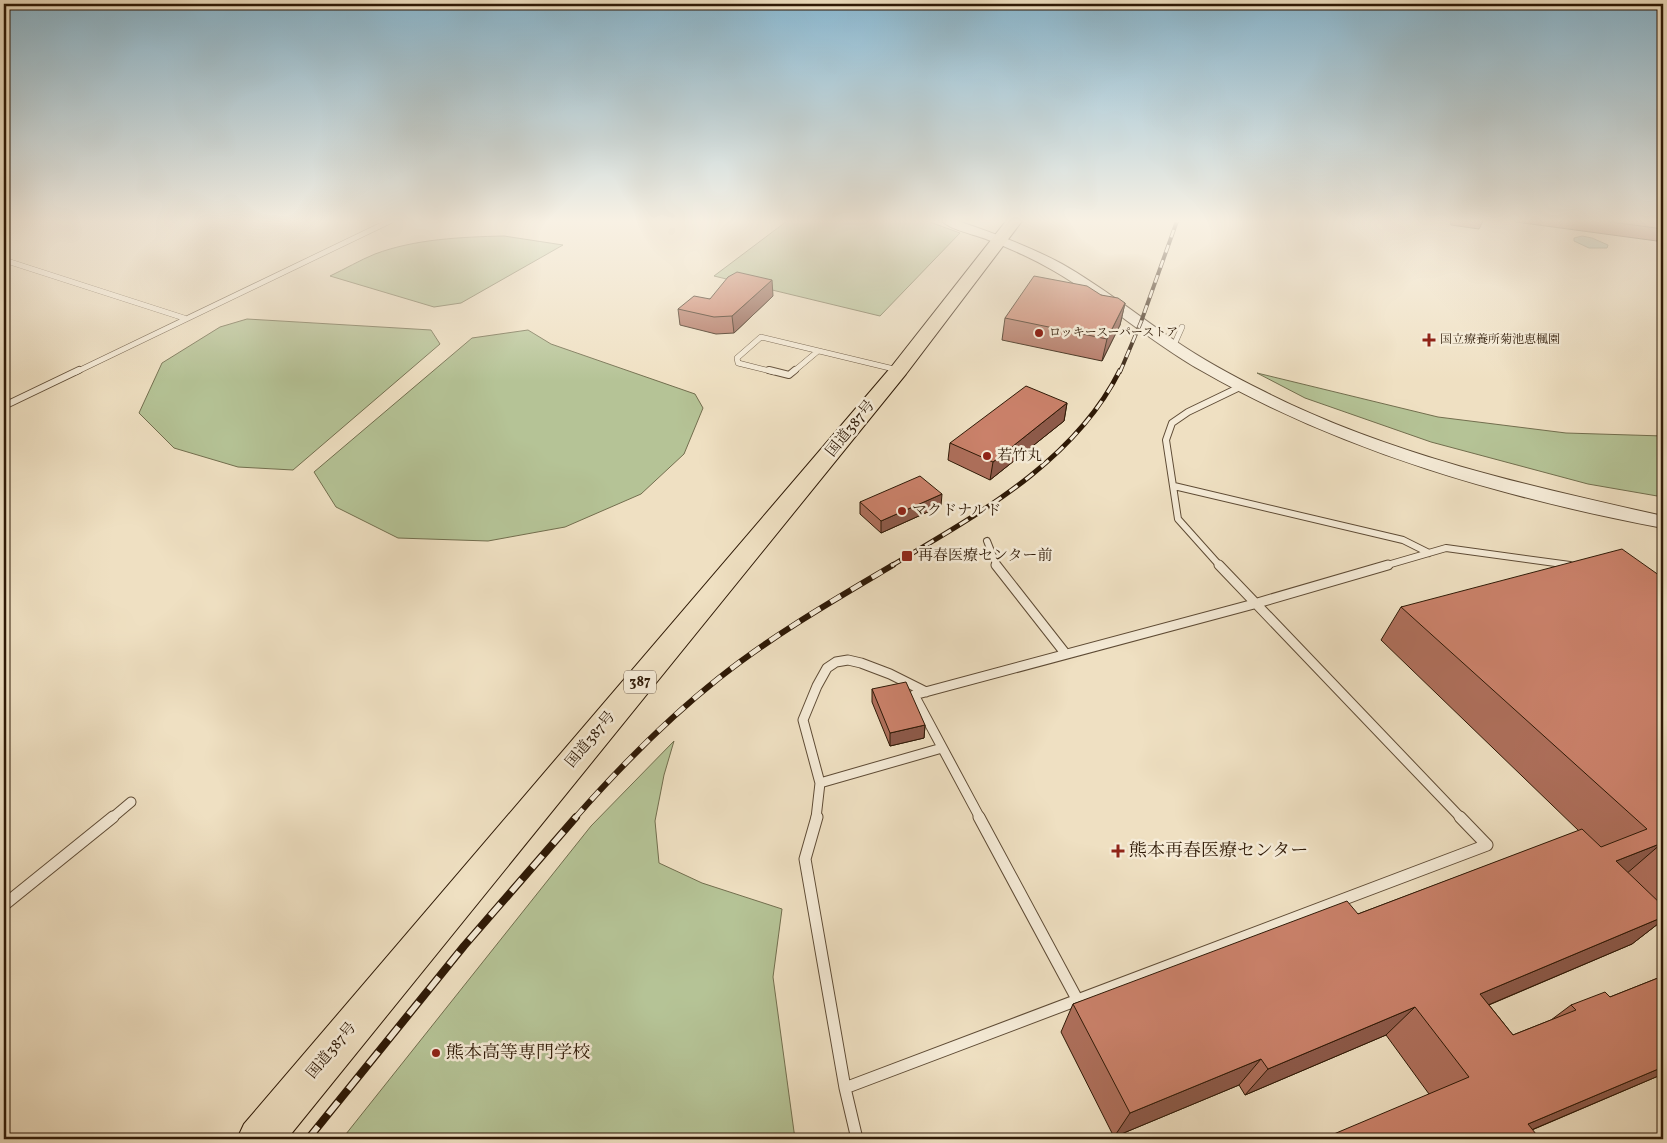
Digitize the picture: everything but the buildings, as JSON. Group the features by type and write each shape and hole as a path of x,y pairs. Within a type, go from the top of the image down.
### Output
{"highway":[{"name":"国道387号","path":"259,1139 900,370 910,354 972,274"}],"street":[{"path":"1067,274 1206,367 1301,415 1364,442 1579,504 1663,522"}],"lane":[{"path":"49,274 184,318"},
{"path":"4,406 277,274"},
{"path":"1174,345 1182,327"},
{"path":"818,351 789,375 738,362 737,358 761,338 818,351 900,370"},
{"path":"845,1088 1487,845 1254,604 1178,520 1166,440 1172,423 1188,412 1242,386"},
{"path":"1174,486 1403,540 1429,553"},
{"path":"987,541 995,564 1065,653"},
{"path":"1077,999 914,695 1065,653 1254,604 1446,548 1582,567"},
{"path":"857,1139 845,1088 805,859 817,815 820,783 803,720 827,668 843,659 866,663 926,692"},
{"path":"820,783 942,748"},
{"path":"4,905 131,802"}],"shaded area":[{"path":"333,274 511,274 461,303 434,307 330,276"},
{"path":"716,274 920,274 880,316 714,276"},
{"path":"247,319 431,330 440,344 293,470 238,467 174,448 139,413 162,363 220,327"},
{"path":"528,330 551,344 695,394 703,408 684,454 641,494 565,527 488,541 398,538 336,507 314,472 472,338"},
{"path":"1257,373 1438,417 1566,433 1663,436 1663,497 1588,484 1431,442 1305,398"},
{"path":"674,741 664,775 655,821 659,863 702,883 782,909 773,977 795,1139 342,1139 591,826"}],"railway":[{"path":"1120,372 1158,274"},
{"path":"891,566 989,506 1050,459 1077,433 1100,403 1120,370"},
{"path":"575,818 644,745 719,678 782,633 893,565"},
{"path":"308,1139 464,946 576,817"}],"place":[{"name":"ロッキースーパーストア","path":"1039,333"},
{"name":"国立療養所菊池恵楓園","path":"1429,340"},
{"name":"若竹丸","path":"987,456"},
{"name":"マクドナルド","path":"902,511"},
{"name":"再春医療センター前","path":"907,556"},
{"name":"熊本再春医療センター","path":"1118,851"},
{"name":"熊本高等専門学校","path":"436,1053"}]}
